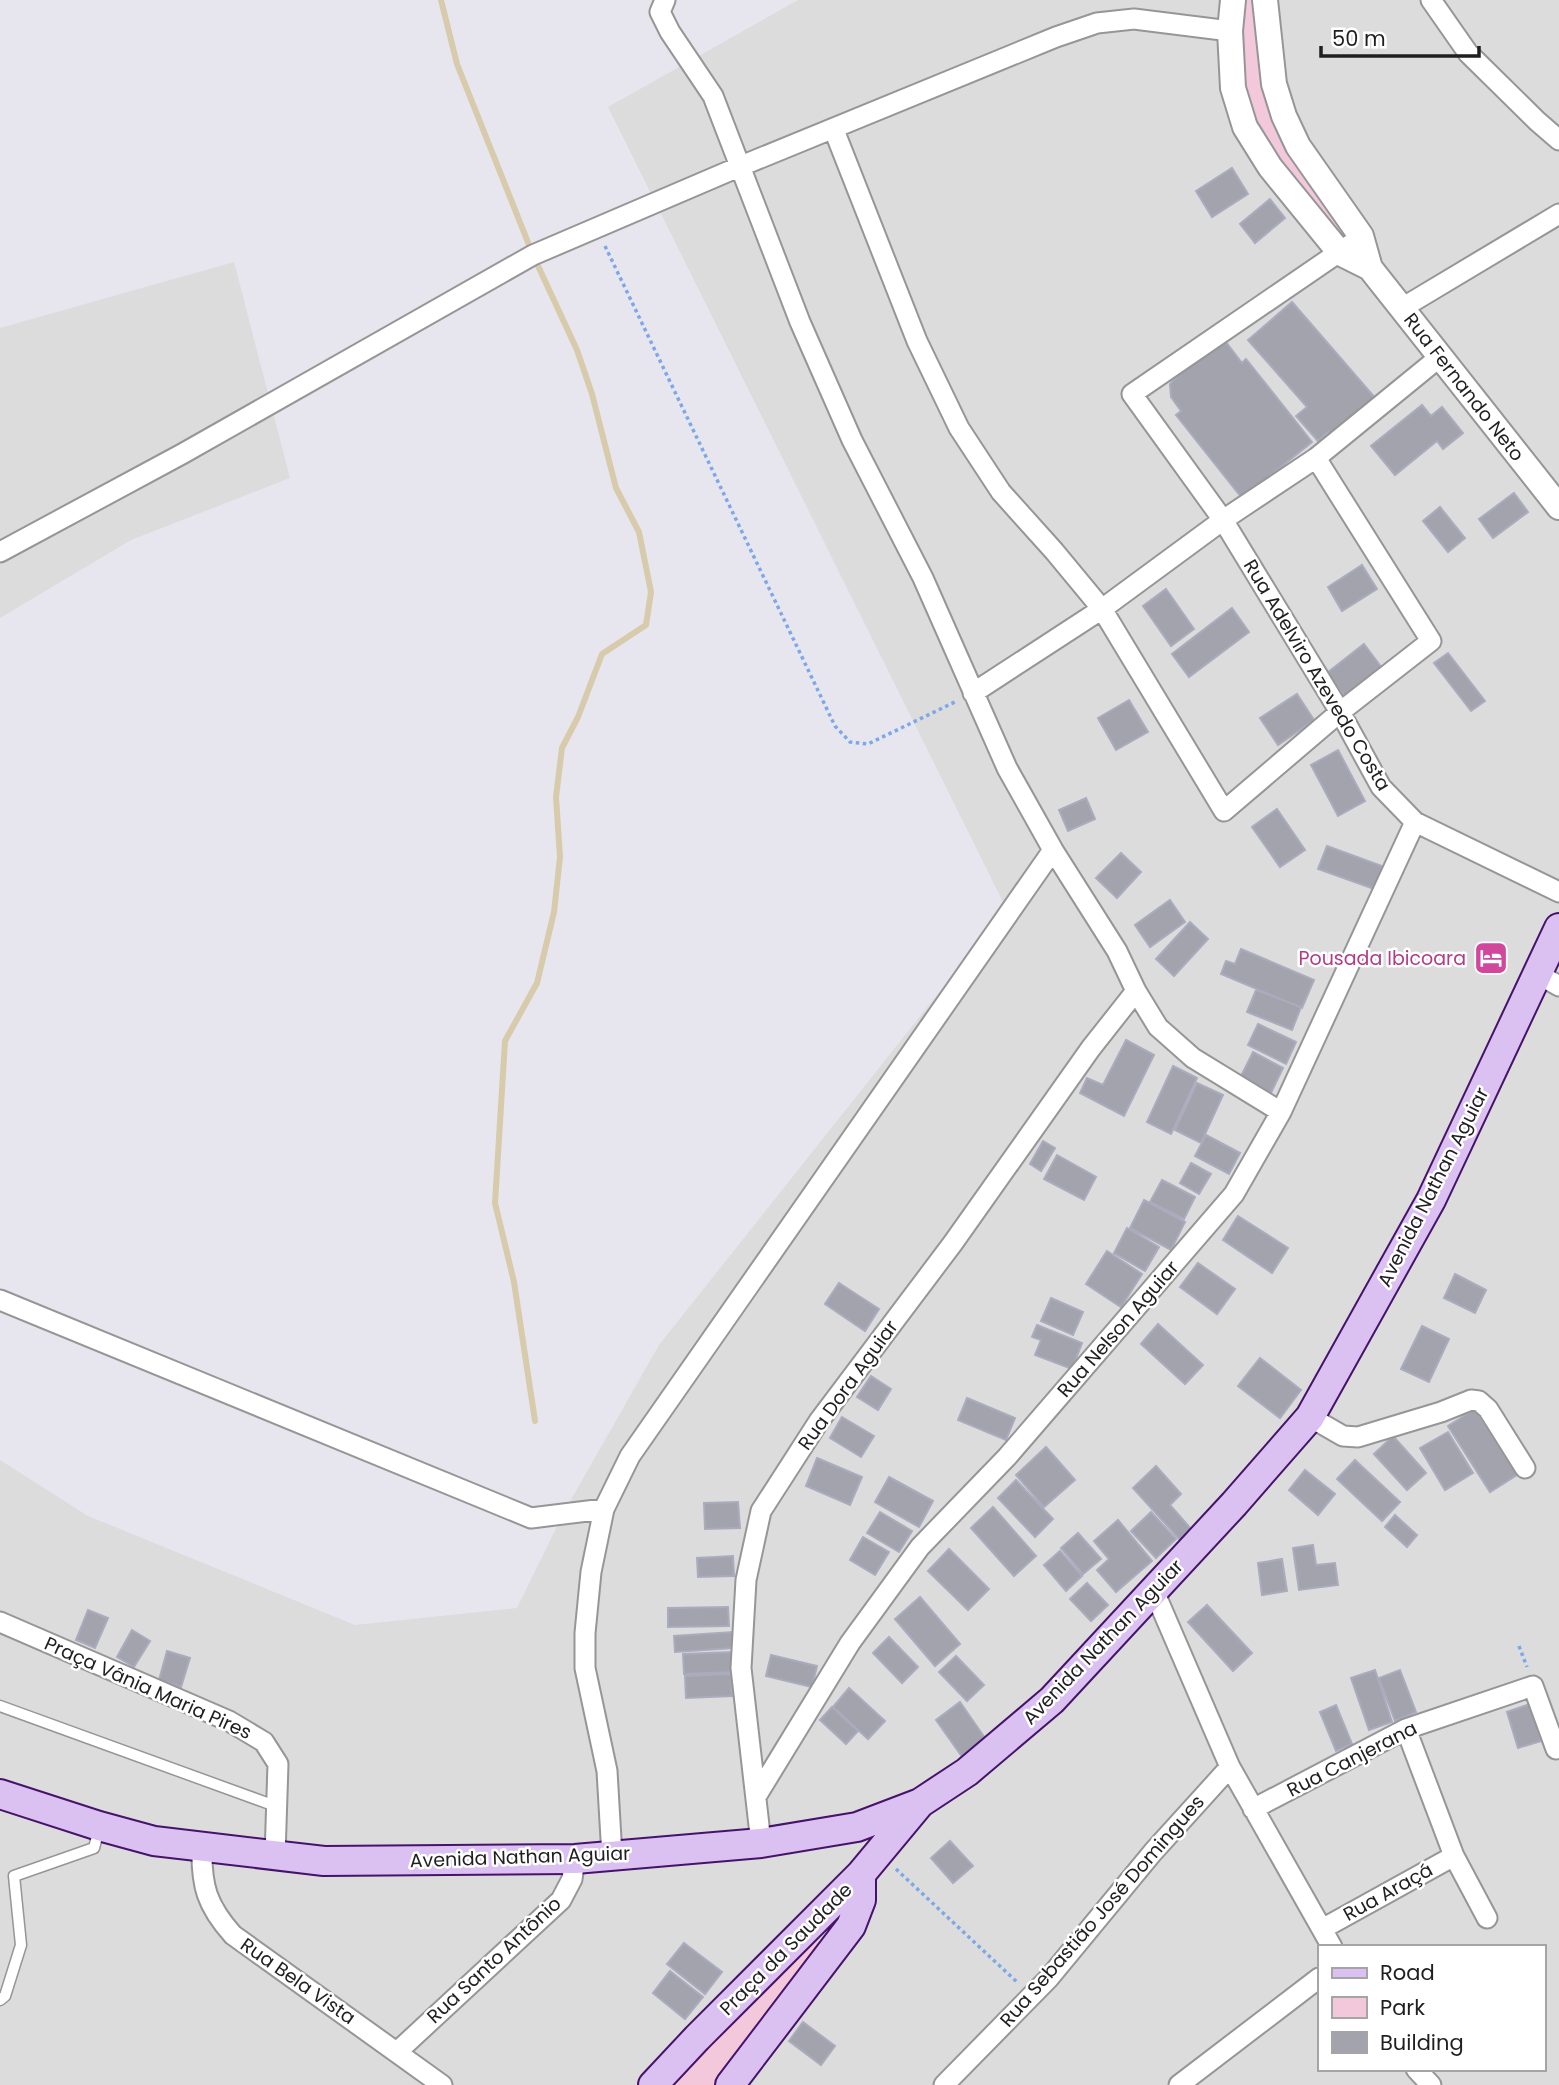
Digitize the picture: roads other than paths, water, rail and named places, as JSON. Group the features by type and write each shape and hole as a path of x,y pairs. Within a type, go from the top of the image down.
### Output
{"main road":[{"name":"Avenida Nathan Aguiar","path":"0,1794 154,1841 324,1861 575,1859 761,1843 857,1826 920,1803 967,1772 1052,1700 1234,1504 1310,1417 1549,980 1559,928"},
{"path":"862,1874 920,1803"},
{"name":"Praça da Saudade","path":"653,2085 862,1874"},
{"name":"Praça da Saudade","path":"730,2085 851,1926 860,1900 862,1874"}],"street":[{"path":"665,0 660,12 670,32 713,96 800,322 852,440 923,578 1007,768 1053,850 1117,951 1136,991 1158,1027 1193,1058 1282,1112"},
{"name":"Rua Fernando Neto","path":"1233,0 1230,31 1233,88 1245,127 1270,167 1340,253 1370,268"},
{"name":"Rua Fernando Neto","path":"1265,0 1274,84 1284,116 1298,146 1361,236 1370,268 1559,507"},
{"path":"1432,0 1468,53 1559,140"},
{"path":"0,552 182,454 533,255 741,166 1056,37 1097,23 1134,19 1230,31"},
{"path":"834,130 917,341 959,428 1001,492 1102,609 1224,811 1340,712 1431,641 1316,457"},
{"path":"1402,308 1559,214"},
{"path":"1340,253 1361,236"},
{"name":"Rua Adelviro Azevedo Costa","path":"1340,253 1132,394 1223,520 1340,712 1381,786 1415,822 1559,892"},
{"path":"973,693 1102,609 1223,520 1316,457 1441,356"},
{"name":"Rua Nelson Aguiar","path":"757,1795 850,1643 920,1547 1007,1457 1234,1194 1282,1112 1415,822"},
{"path":"612,1856 607,1771 585,1668 585,1633 591,1572 604,1510 630,1456 1053,850"},
{"name":"Rua Dora Aguiar","path":"761,1843 741,1668 746,1580 761,1511 819,1421 953,1243 1091,1048 1136,991"},
{"path":"0,1300 531,1518 604,1510"},
{"path":"1310,1417 1343,1436 1357,1437 1441,1412 1471,1400 1479,1401 1488,1409 1525,1468"},
{"path":"1154,1591 1230,1767 1331,1945"},
{"name":"Praça Vânia Maria Pires","path":"0,1622 229,1721 264,1742 278,1763 275,1856"},
{"name":"Rua Canjerana","path":"1253,1809 1406,1729 1533,1686 1556,1749"},
{"path":"1406,1729 1454,1856 1487,1918"},
{"name":"Rua Sebastião José Domingues","path":"944,2085 1031,1996 1153,1852 1230,1767"},
{"name":"Rua Bela Vista","path":"202,1847 202,1875 215,1915 233,1935 442,2085"},
{"name":"Rua Araçá","path":"1322,1929 1454,1856"},
{"name":"Rua Santo Antônio","path":"397,2052 561,1900 572,1879 575,1859"},
{"path":"1179,2085 1318,1979"}],"lane":[{"path":"0,1706 278,1807"},
{"path":"0,2000 5,1997 21,1945 14,1876 94,1848 99,1826"}],"waterway":[{"path":"441,0 457,64 533,255 577,350 592,394 616,488 639,532 651,592 646,625 602,654 578,717 562,748 556,797 560,857 554,912 537,983 505,1041 495,1203 514,1282 535,1421"}],"place":[{"name":"Pousada Ibicoara","path":"1491,958"}]}
